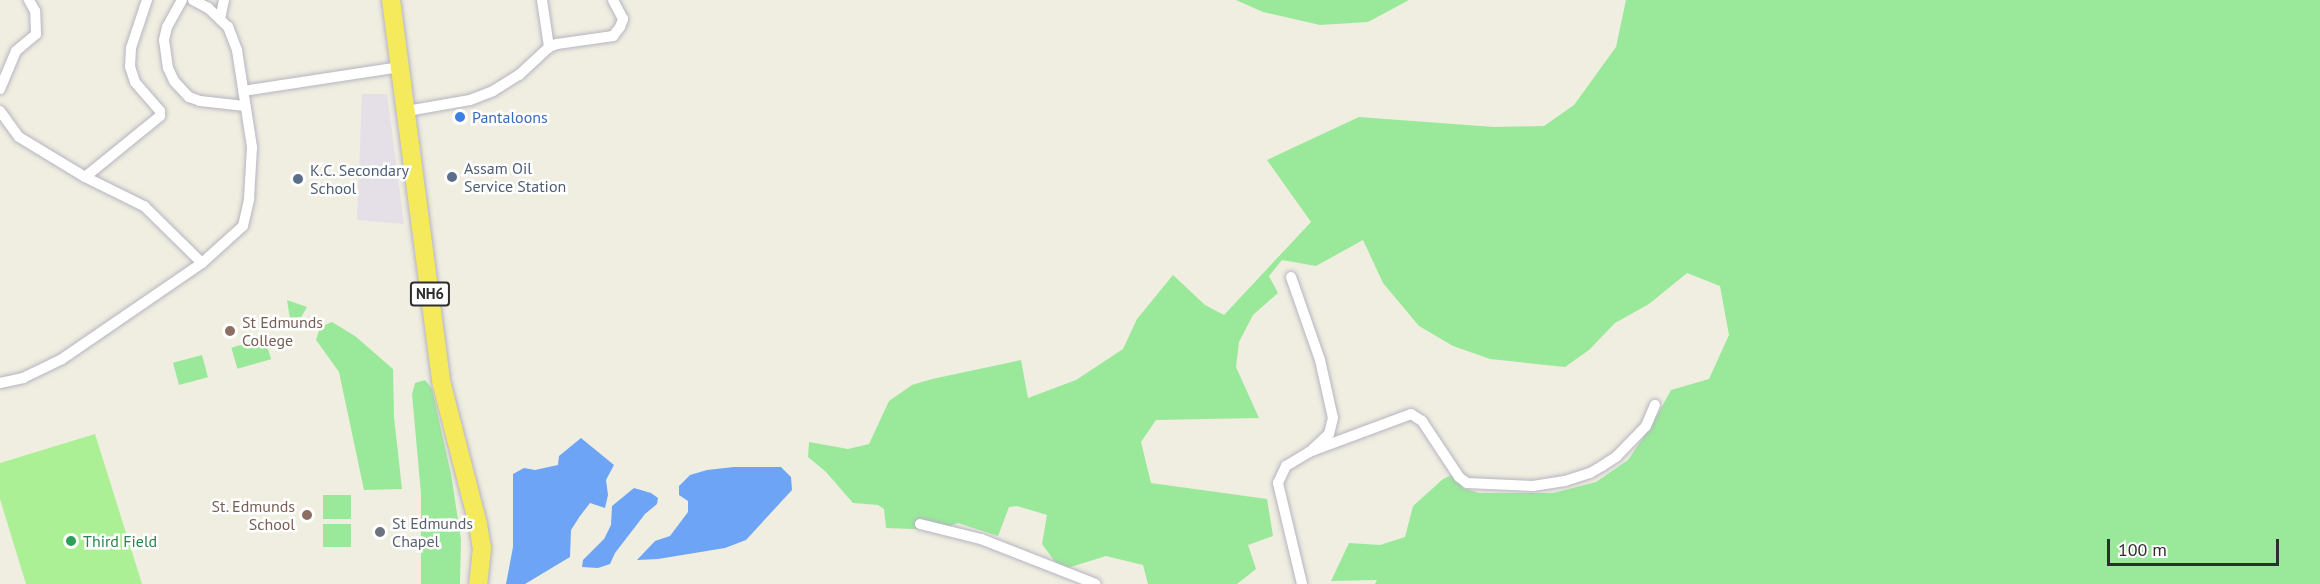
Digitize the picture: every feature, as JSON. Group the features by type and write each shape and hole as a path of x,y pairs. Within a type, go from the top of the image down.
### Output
{"highway":[{"name":"NH6","path":"391,0 442,385 478,524 482,548 478,584"}],"street":[{"path":"0,89 16,51 36,34 35,11 29,0"},
{"path":"85,177 160,116 160,111 135,82 130,67 131,48 147,0"},
{"path":"182,0 167,27 164,40 168,68 174,81 189,97 200,101 245,106"},
{"path":"0,383 23,378 62,359 202,263 237,232 247,215 252,147 234,38 220,19 193,0"},
{"path":"220,19 224,0"},
{"path":"542,0 549,47"},
{"path":"407,111 470,100 494,91 519,75 549,47 613,36 620,27 622,19 613,0"},
{"path":"243,91 400,67"},
{"path":"2,118 20,137 85,177 144,206 202,263"},
{"path":"1291,277 1320,360 1334,418 1329,434 1309,452 1286,466 1278,483 1302,584"},
{"path":"1309,452 1411,414 1425,425 1459,477 1467,483 1533,486 1565,481 1590,473 1616,457 1646,426 1655,405"},
{"path":"920,524 981,539 1096,584"}],"shaded area":[{"path":"362,94 387,94 404,224 357,220"}],"green space":[{"path":"1236,0 1409,0 1368,22 1320,25 1263,12"},
{"path":"1626,0 2320,0 2320,584 1375,584 1377,580 1331,581 1349,543 1380,545 1405,537 1413,506 1443,479 1452,475 1463,488 1479,493 1553,493 1596,482 1628,460 1653,423 1671,390 1709,379 1729,335 1720,286 1687,273 1649,304 1615,323 1589,350 1565,367 1490,359 1453,346 1419,326 1383,283 1363,240 1316,266 1282,260 1269,276 1278,293 1253,315 1239,342 1236,367 1259,418 1156,420 1141,442 1151,483 1267,499 1273,536 1248,545 1256,569 1237,584 1148,584 1143,565 1106,556 1061,570 1042,544 1047,515 1017,506 1009,507 998,536 958,523 940,530 886,528 884,509 878,505 853,503 826,472 808,457 809,442 848,449 869,444 889,401 912,385 932,379 1021,360 1028,398 1076,380 1123,349 1137,319 1173,275 1205,305 1224,315 1311,222 1267,160 1359,117 1494,127 1544,126 1574,105 1616,47"},
{"path":"287,300 307,307 296,326 291,325"},
{"path":"332,322 355,336 393,369 394,417 402,489 364,490 339,372 316,340 320,327"},
{"path":"265,338 271,359 237,369 231,348"},
{"path":"202,355 208,377 179,385 173,363"},
{"path":"425,380 432,389 451,474 461,539 460,584 421,584 421,494 412,394 415,383"},
{"name":"Third Field","path":"95,434 142,584 26,584 0,499 0,463"},
{"path":"323,495 351,495 351,519 323,519"},
{"path":"323,524 351,524 351,547 323,547"}],"water":[{"path":"581,438 614,465 606,480 608,495 605,508 590,503 580,516 571,530 570,557 525,584 506,584 513,547 513,474 524,468 535,470 558,465 559,456"},
{"path":"734,467 781,467 791,477 792,490 746,540 725,548 658,559 637,560 655,541 670,536 688,512 688,501 679,495 679,486 690,475 707,470"},
{"path":"634,488 651,493 658,498 657,504 645,514 615,553 610,564 598,568 582,567 583,560 604,539 611,525 612,506"}],"place":[{"name":"Pantaloons","path":"460,117"},
{"name":"Assam Oil Service Station","path":"452,177"},
{"name":"K.C. Secondary School","path":"298,179"},
{"name":"St Edmunds College","path":"230,331"},
{"name":"St. Edmunds School","path":"307,515"},
{"name":"St Edmunds Chapel","path":"380,532"},
{"name":"Third Field","path":"71,541"}]}
